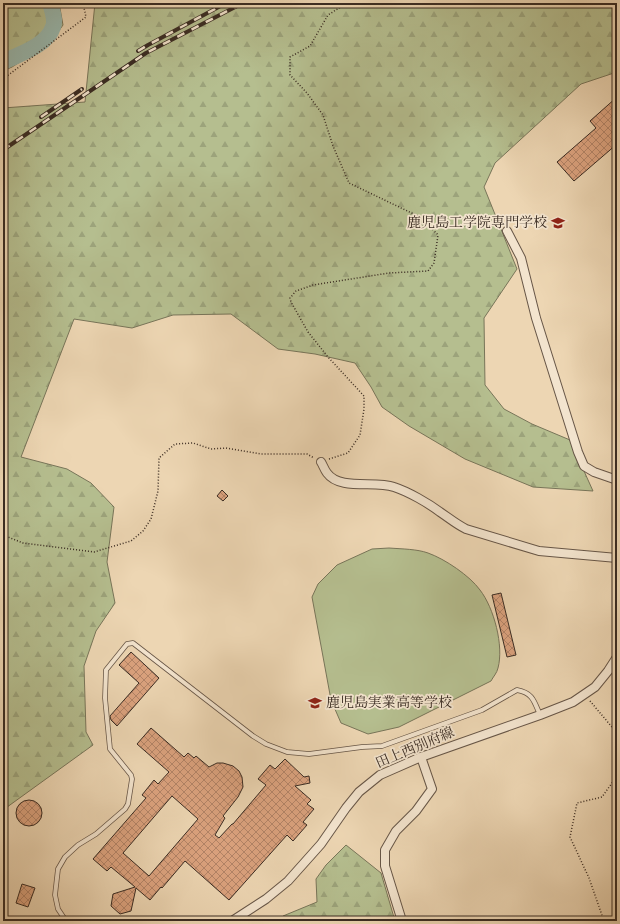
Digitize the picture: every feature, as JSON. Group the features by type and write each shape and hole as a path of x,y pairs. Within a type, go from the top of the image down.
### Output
{"street":[{"path":"507,231 521,258 536,318 578,452 584,466 594,472 617,480"},
{"path":"321,462 327,473 342,483 382,484 392,486 439,511 456,524 466,529 540,551 617,558"},
{"name":"田上西別府線","path":"232,921 266,899 288,881 321,844 359,792 380,775 421,757 573,702 595,687 608,672 617,657"},
{"path":"402,921 385,866 385,850 396,831 416,811 432,789 421,757"}],"lane":[{"path":"66,921 58,909 55,895 58,869 65,857 78,845 96,834 125,809 128,804 132,778 110,749 105,698 106,670 127,644 133,643 253,736 266,744 287,752 309,754 382,746 482,710 517,690 526,692 532,698 540,715"}],"path":[{"path":"3,79 86,17 83,3"},
{"path":"3,535 23,543 94,552 131,541 143,531 151,519 158,491 159,458 175,444 193,443 211,449 226,448 261,454 306,454 321,462 348,453 360,435 364,409 364,396 328,358 308,332 290,298 296,291 312,285 389,273 428,272 434,263 438,235 422,218 349,183 333,146 323,115 307,93 290,75 290,57 310,46 328,14 347,3"},
{"path":"585,695 617,733"},
{"path":"604,921 589,878 570,837 577,803 602,797 617,776"}],"green space":[{"path":"3,3 59,3 63,25 51,42 12,67 3,71"},
{"path":"95,3 617,3 617,72 581,84 495,163 484,187 517,269 484,318 485,385 504,409 532,424 570,440 593,491 533,487 465,459 409,426 382,407 355,363 315,354 278,349 231,314 173,315 132,328 74,319 21,457 67,469 91,483 114,507 107,562 115,603 96,631 84,666 86,732 93,745 3,810 3,108 85,102"},
{"path":"372,549 409,549 428,553 457,568 476,585 490,607 499,638 500,659 496,673 491,681 399,727 368,734 341,723 331,700 312,597 318,584 337,565"},
{"path":"346,845 381,873 395,921 282,921 283,916 317,902 316,879 326,865"}],"building":[{"path":"617,97 617,144 574,181 557,162 596,128 590,121"},
{"path":"222,490 228,496 223,501 217,496"},
{"path":"501,593 516,655 507,657 492,595"},
{"path":"131,652 159,678 117,726 111,720 110,716 139,683 119,665"},
{"path":"151,728 184,757 188,753 194,758 196,756 209,767 217,763 223,763 233,766 239,771 242,777 243,787 238,797 223,816 225,818 215,835 219,838 266,785 258,779 270,765 275,769 285,759 304,777 309,776 310,783 295,786 311,800 307,804 314,809 303,822 307,825 293,841 287,835 229,900 185,861 150,900 136,888 131,911 120,914 111,906 113,894 135,887 111,867 107,871 93,859 146,798 142,795 154,780 158,784 169,772 137,744","holes":["172,796 198,819 149,876 123,853"]},
{"path":"29,800 38,804 42,813 38,822 29,826 20,822 16,813 20,804"},
{"path":"22,884 35,888 28,907 16,903"}],"waterway":[{"path":"3,62 32,49 50,34 54,21 50,3"}],"railway":[{"path":"138,51 226,3"},
{"path":"3,150 146,53 243,3"},
{"path":"41,117 82,89"}],"place":[{"name":"鹿児島工学院専門学校","path":"558,223"},
{"name":"鹿児島実業高等学校","path":"315,703"}]}
